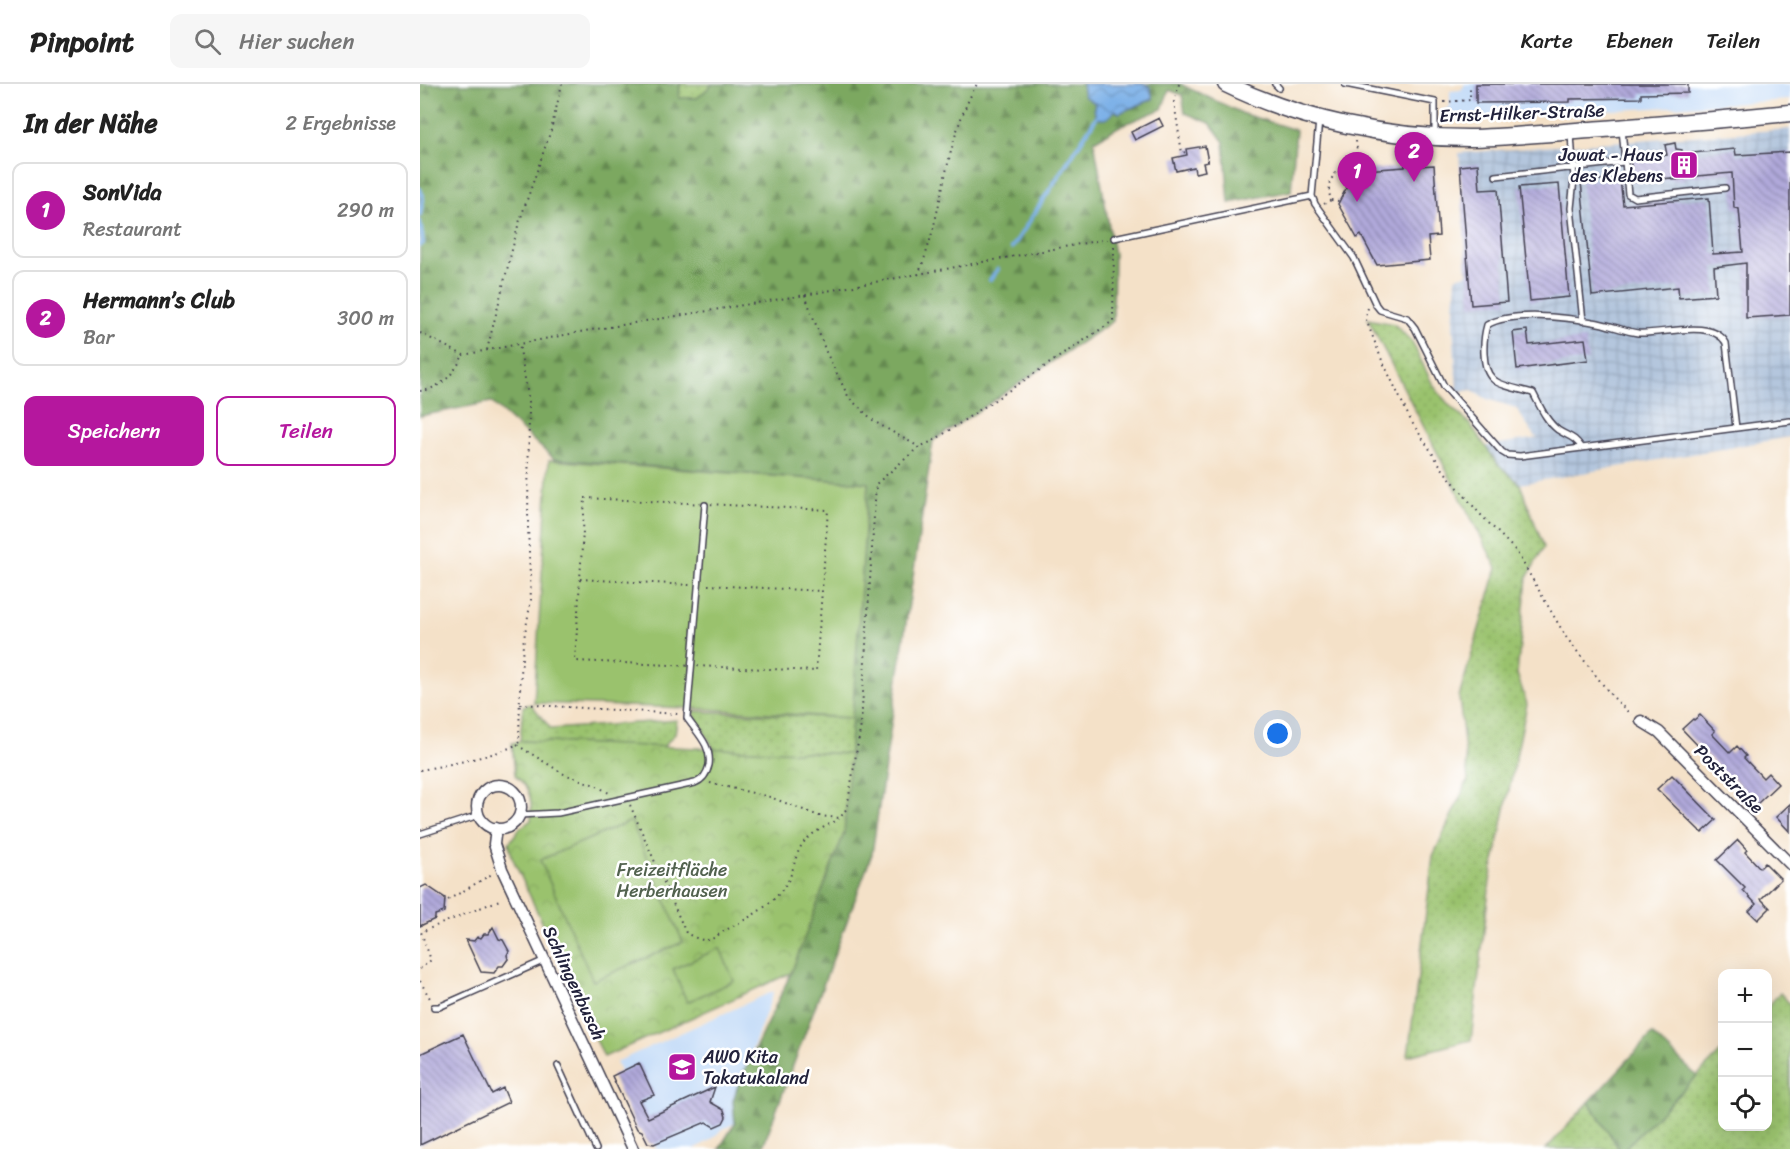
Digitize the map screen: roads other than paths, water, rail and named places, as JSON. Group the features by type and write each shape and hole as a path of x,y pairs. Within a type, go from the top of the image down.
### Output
{"main road":[{"name":"Ernst-Hilker-Straße","path":"1226,84 1252,96 1320,118 1395,133 1469,138 1790,113"}],"street":[{"name":"Poststraße","path":"1641,721 1659,732 1790,864"},
{"path":"500,784 507,786 518,794 521,801 519,815 507,827 496,828 486,824 477,808 481,794 486,789 500,784"},
{"name":"Schlingenbusch","path":"496,828 494,844 502,868 633,1149"}],"lane":[{"path":"1345,84 1435,102 1435,136"},
{"path":"1387,84 1387,94"},
{"path":"1320,118 1312,196 1316,204 1354,258 1371,297 1380,310 1407,318 1415,328 1444,386 1502,452 1507,455 1520,456 1790,421"},
{"path":"1622,127 1628,194 1635,198 1725,188"},
{"path":"1571,131 1573,167 1571,208 1583,321"},
{"path":"1496,176 1624,162"},
{"path":"1114,238 1312,196"},
{"path":"1582,448 1576,439 1558,430 1546,418 1533,393 1494,381 1488,373 1482,342 1487,325 1495,321 1536,317 1583,321 1637,333 1705,329 1722,335 1726,343 1736,428"},
{"path":"519,815 558,813 702,781 708,770 710,757 701,736 687,718 687,714 705,505"},
{"path":"420,834 479,815"},
{"path":"434,1007 439,1007 546,960"},
{"path":"558,1066 596,1149"}],"water":[{"path":"1082,84 1144,84 1150,87 1153,99 1119,113 1115,110 1107,118 1099,119 1096,118 1095,103 1084,96"}],"waterway":[{"path":"1012,248 1096,118"},
{"path":"420,189 423,198 420,215"},
{"path":"420,222 423,243 420,245"},
{"path":"990,280 998,269"}],"place":[{"name":"Jowat - Haus des Klebens","path":"1684,165"},
{"name":"Hermann’s Club","path":"1414,182"},
{"name":"SonVida","path":"1357,202"},
{"name":"AWO Kita Takatukaland","path":"682,1067"}],"park label":[{"name":"Freizeitfläche Herberhausen","path":"672,880"}]}
